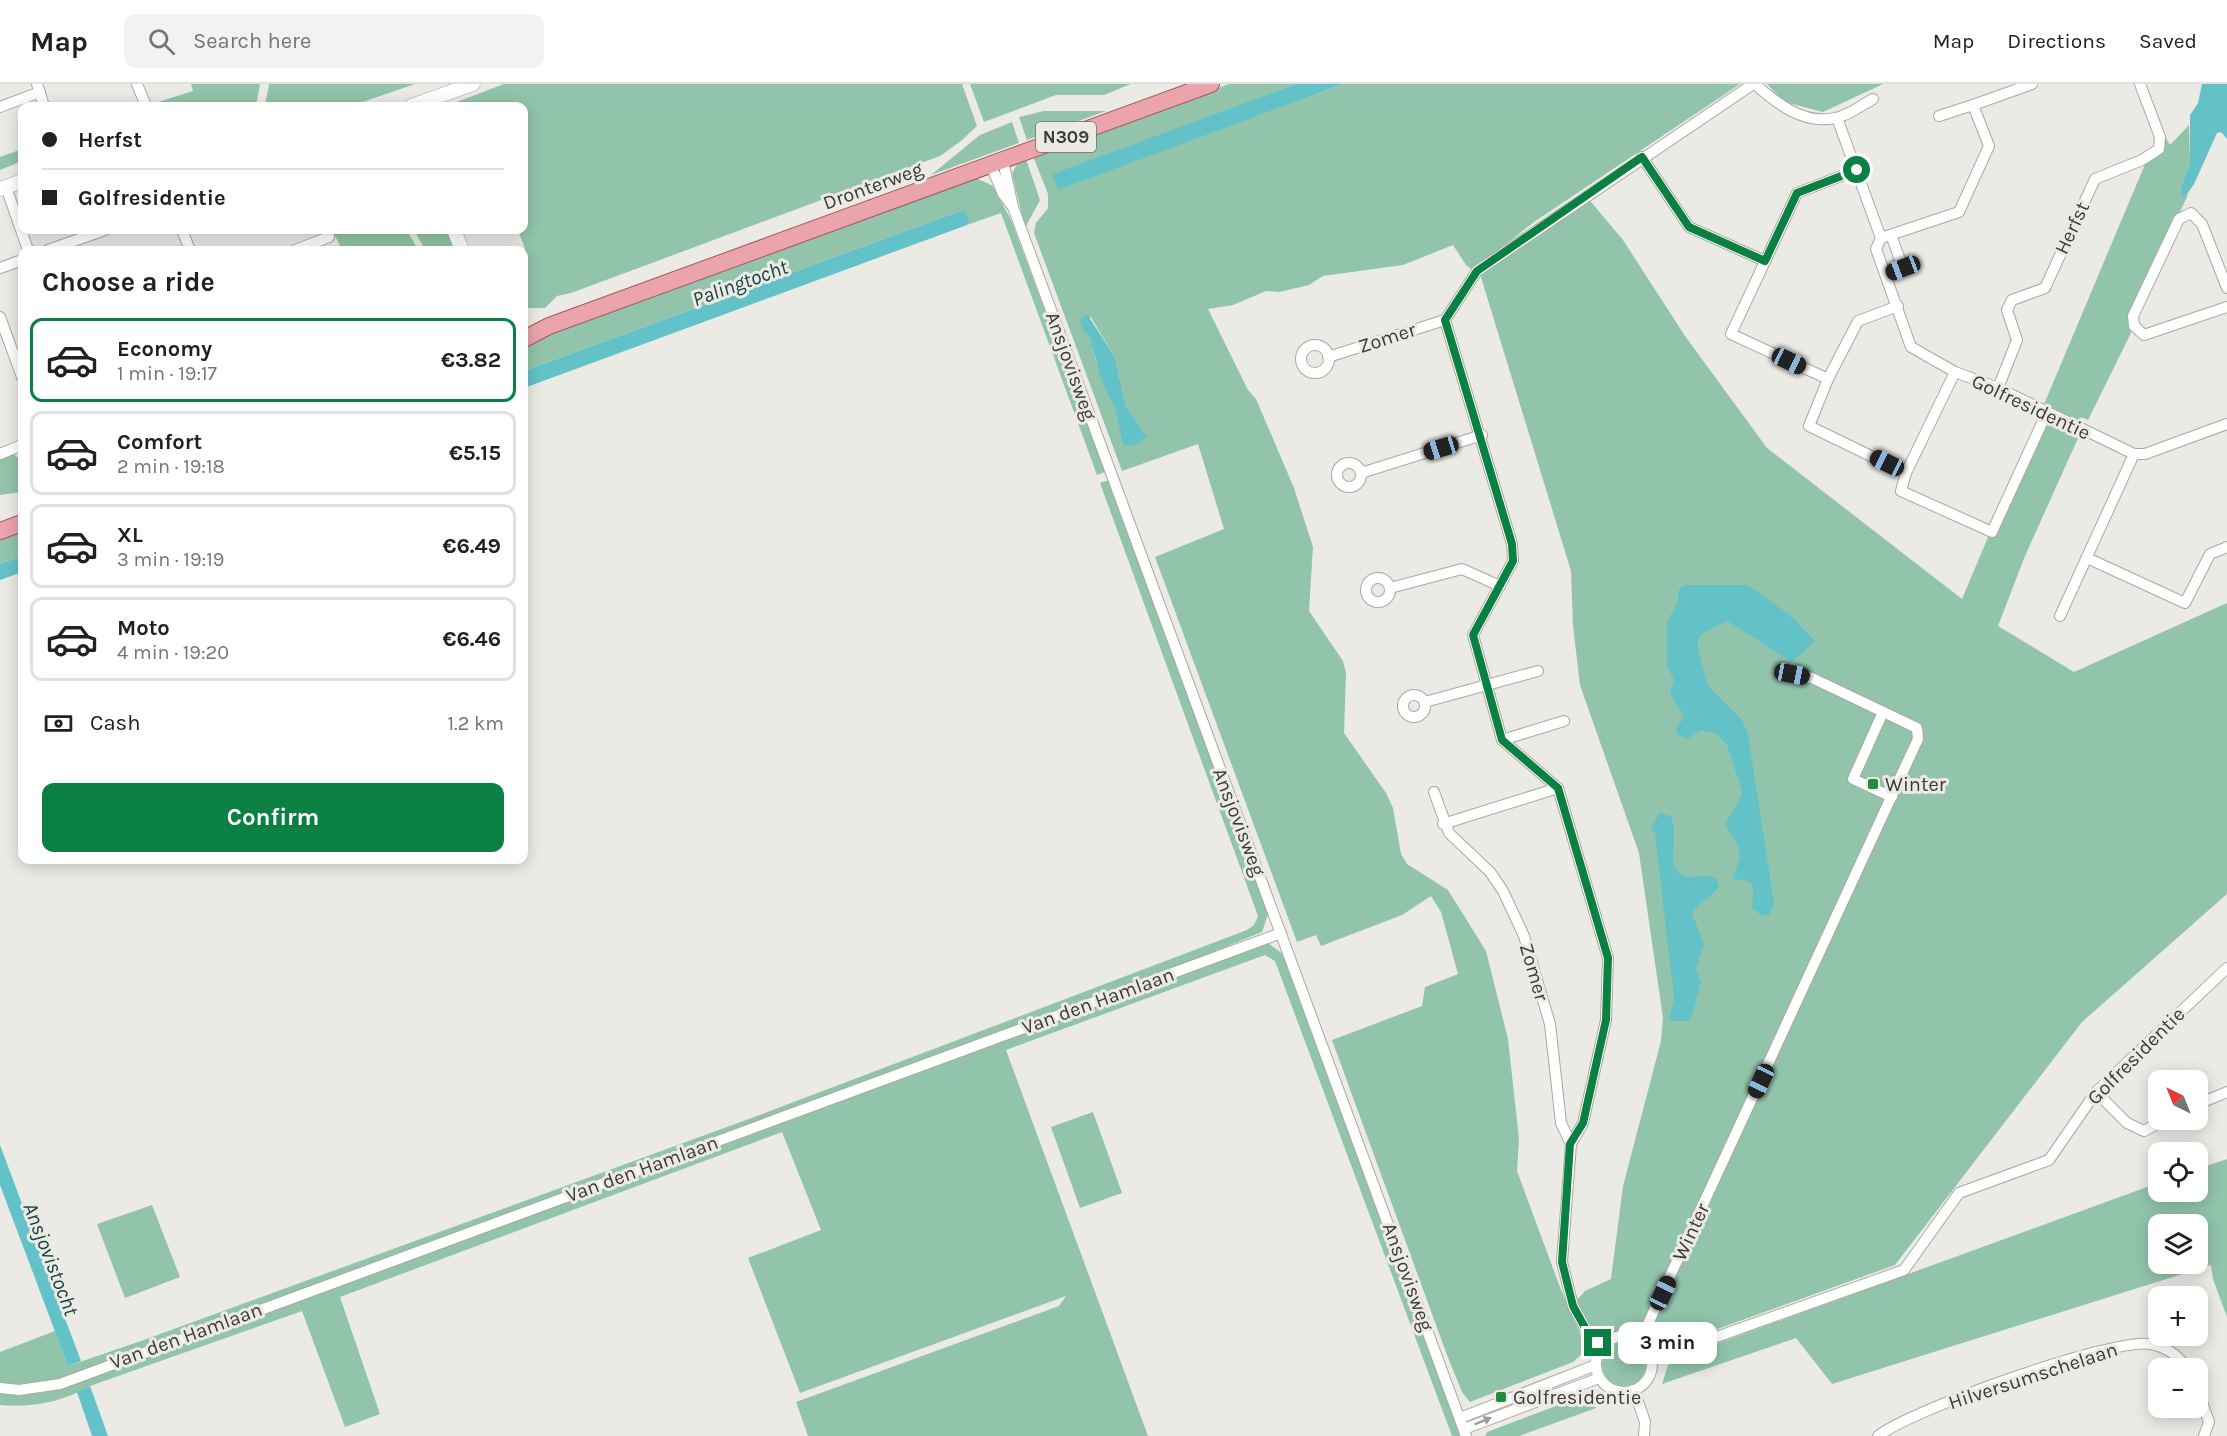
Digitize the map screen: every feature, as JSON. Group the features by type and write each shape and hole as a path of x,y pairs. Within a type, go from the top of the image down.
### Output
{"main road":[{"name":"Dronterweg","path":"528,337 549,326 1211,84"},
{"name":"Dronterweg","path":"528,328 549,326"},
{"path":"0,531 18,524"}],"street":[{"path":"137,84 144,102"},
{"path":"422,102 473,84"},
{"path":"1602,1346 1588,1333 1573,1306 1562,1262 1570,1144 1583,1123 1606,1020 1608,958 1558,788 1502,740 1486,687 1473,635 1513,561 1512,544 1482,435 1445,320 1477,271 1642,157 1754,84 1776,103 1797,114 1823,119 1837,118 1873,99"},
{"path":"1939,116 2032,84"},
{"name":"Herfst","path":"1998,388 2017,340 2007,310 2012,300 2045,288 2095,178 2142,160 2158,150 2160,137 2140,84"},
{"path":"0,107 38,88"},
{"path":"1886,237 1959,212 1989,146 1973,105"},
{"name":"Golfresidentie","path":"1837,118 1886,237 1903,268 1886,274"},
{"path":"1642,157 1689,227 1765,261"},
{"name":"Ansjovisweg","path":"997,163 1463,1427"},
{"path":"1828,380 1731,334 1797,193 1857,170"},
{"path":"18,182 3,188 18,225"},
{"path":"2227,288 2202,224 2191,213 2179,219 2133,316 2134,326 2144,335 2227,308"},
{"path":"75,246 98,234"},
{"path":"305,246 329,237"},
{"name":"Golfresidentie","path":"1886,237 1876,249 1911,347 1956,372 1998,388 2134,454"},
{"path":"0,268 18,261"},
{"path":"1898,306 1858,321 1828,380 1809,426 1906,473"},
{"path":"0,317 18,366"},
{"name":"Zomer","path":"1328,357 1445,320"},
{"path":"1956,372 1906,473 1901,491 1992,532 2047,412"},
{"path":"2060,616 2134,454 2145,454 2227,424"},
{"path":"1361,473 1482,435"},
{"path":"0,454 18,447"},
{"path":"2087,558 2185,603 2210,554 2227,547"},
{"path":"1390,588 1462,569 1500,586"},
{"path":"1425,702 1486,687 1538,670"},
{"name":"Winter","path":"1640,1341 1918,739 1917,728 1812,678 1792,674"},
{"path":"1882,712 1852,779 1892,797"},
{"path":"1502,740 1564,721"},
{"path":"1443,824 1558,788"},
{"name":"Zomer","path":"1434,792 1443,824 1449,833 1490,872 1503,891 1524,936 1550,1024 1561,1123 1570,1144"},
{"name":"Van den Hamlaan","path":"0,1388 20,1390 60,1384 1281,933"},
{"name":"Golfresidentie","path":"1652,1360 1904,1270 1959,1193 2049,1160 2096,1092 2227,968"},
{"path":"2096,1092 2127,1123 2144,1131 2148,1129"},
{"path":"2208,1100 2227,1092"},
{"path":"1620,1336 1640,1341 1648,1350 1652,1360 1649,1376 1634,1390 1617,1391 1599,1378 1596,1365 1602,1346 1610,1339 1620,1336"},
{"name":"Hilversumschelaan","path":"1878,1436 1939,1406 2067,1361 2121,1347 2147,1343 2166,1348 2176,1358"},
{"path":"1463,1427 1596,1365"},
{"path":"1463,1427 1599,1378"},
{"path":"1634,1390 1645,1422 1644,1436"},
{"path":"2204,1436 2209,1422 2208,1418"}],"green space":[{"path":"191,84 260,84 257,102 158,102 193,91"},
{"path":"269,84 415,84 363,102 266,102"},
{"path":"504,84 962,84 977,126 940,156 571,293 557,296 545,308 528,308 528,246 524,246 519,234 528,234 528,102 457,102"},
{"path":"970,84 1131,84 1104,95 1056,95 984,122"},
{"path":"1229,84 1296,84 1053,174 1058,189 1343,84 1740,84 1534,222 1473,270 1466,265 1453,245 1403,265 1323,276 1309,285 1279,292 1266,291 1233,305 1208,309 1248,390 1256,399 1294,488 1313,547 1309,611 1343,661 1346,673 1344,733 1386,793 1393,808 1401,854 1407,864 1448,890 1486,951 1508,1039 1519,1139 1517,1171 1561,1290 1585,1344 1581,1355 1573,1362 1470,1402 1462,1392 1332,1040 1422,1006 1425,987 1458,974 1441,912 1431,896 1402,915 1321,946 1316,935 1297,942 1155,557 1224,529 1198,444 1122,471 1034,233 1036,223 1048,208 1048,194 1033,156","holes":["1090,316 1115,357 1126,407 1146,437 1123,446 1118,413 1101,376 1094,352"]},
{"path":"1767,84 1883,84 1823,112 1784,102"},
{"path":"1044,111 1106,111 1027,140 1019,117"},
{"path":"1012,122 1019,143 931,175 980,135"},
{"path":"2189,125 2190,162 2181,187 2187,196 2190,191 2131,313 2128,323 2131,333 2088,420 2081,417 2073,434 2079,436 2025,556 1998,626 2074,672 2227,603 2227,894 2082,1022 1895,1265 1662,1349 1631,1334 1595,1331 1585,1320 1576,1301 1585,1291 1611,1279 1623,1186 1661,1041 1663,1018 1639,853 1580,685 1573,626 1571,571 1480,274 1586,196 1623,240 1685,336 1767,448 1962,599 2151,150 2166,138 2170,145"},
{"path":"18,150 18,163 0,170 0,157"},
{"path":"1026,159 1040,200 1025,228 1012,173 1019,161"},
{"path":"976,178 993,186 1011,220 1105,472 1097,475 1001,213 967,225 969,221 960,211 528,370 528,344"},
{"path":"334,234 409,234 416,246 340,246"},
{"path":"416,234 450,234 455,246 423,246"},
{"path":"13,453 18,458 18,493 0,495 0,458"},
{"path":"1109,480 1268,914 1262,932 1169,970 74,1375 36,1385 0,1385 0,1352 55,1331 68,1366 757,1116 1247,930 1254,925 1258,916 1100,483"},
{"path":"18,533 18,557 0,564 0,540"},
{"path":"1268,943 1284,955 1461,1436 1452,1436 1275,961 1265,955 1006,1050 1148,1436 808,1436 796,1402 1059,1306 1066,1296 800,1393 748,1258 821,1230 782,1132 340,1297 380,1414 345,1427 302,1311 90,1386 58,1400 24,1406 0,1405 0,1392 45,1392 67,1385"},
{"path":"1093,1112 1122,1193 1080,1208 1051,1127"},
{"path":"2227,1159 2227,1317 2213,1279 2211,1265 2208,1266 2208,1214 2148,1214 2148,1274 2182,1274 1832,1384 1796,1338 1662,1384 1668,1365 1686,1355 2148,1187 2148,1202 2208,1202 2208,1166"},
{"path":"152,1205 180,1277 125,1298 97,1224"},
{"path":"1624,1342 1633,1343 1640,1348 1645,1355 1645,1373 1640,1380 1633,1385 1624,1386 1615,1385 1608,1380 1603,1373 1602,1364 1603,1355 1608,1348 1615,1343"},
{"path":"1588,1394 1596,1408 1519,1436 1485,1436 1487,1432"}],"water":[{"path":"1296,84 1343,84 1058,190 1052,174"},
{"path":"2202,84 2227,84 2227,139 2221,132 2217,133 2194,184 2185,197 2181,194 2181,187 2190,162 2190,115 2198,103"},
{"path":"960,211 965,212 969,221 967,225 528,387 528,370"},
{"path":"1087,314 1115,357 1126,407 1147,437 1136,445 1123,446 1116,410 1102,382 1089,335 1082,329 1080,320"},
{"path":"18,557 18,573 0,580 0,564"},
{"path":"1685,585 1747,585 1789,614 1815,641 1792,662 1727,621 1700,635 1697,644 1708,686 1742,720 1748,735 1774,903 1769,915 1761,915 1752,908 1753,887 1750,882 1733,879 1740,857 1738,846 1725,824 1739,801 1742,791 1727,745 1717,734 1701,730 1687,739 1677,734 1676,729 1684,717 1670,694 1674,680 1667,666 1667,631 1668,620 1678,601 1678,591"},
{"path":"1660,813 1671,816 1674,830 1673,866 1684,876 1716,878 1719,887 1692,914 1704,944 1696,969 1701,982 1692,1015 1688,1021 1669,1021 1674,998 1655,834 1651,827"},
{"path":"0,1145 81,1361 68,1366 0,1185"},
{"path":"90,1386 108,1436 92,1436 77,1392"}],"place":[{"name":"Winter","path":"1873,784"},
{"name":"Golfresidentie","path":"1501,1397"}],"route":[{"path":"1598,1343 1588,1333 1573,1306 1562,1262 1570,1144 1583,1123 1606,1020 1608,958 1558,788 1502,740 1486,687 1473,635 1513,561 1512,544 1482,435 1445,320 1477,271 1642,157 1689,227 1765,261 1797,193 1857,170"}],"water label":[{"name":"Palingtocht","path":"740,283"},
{"name":"Ansjovistocht","path":"51,1259"}]}
